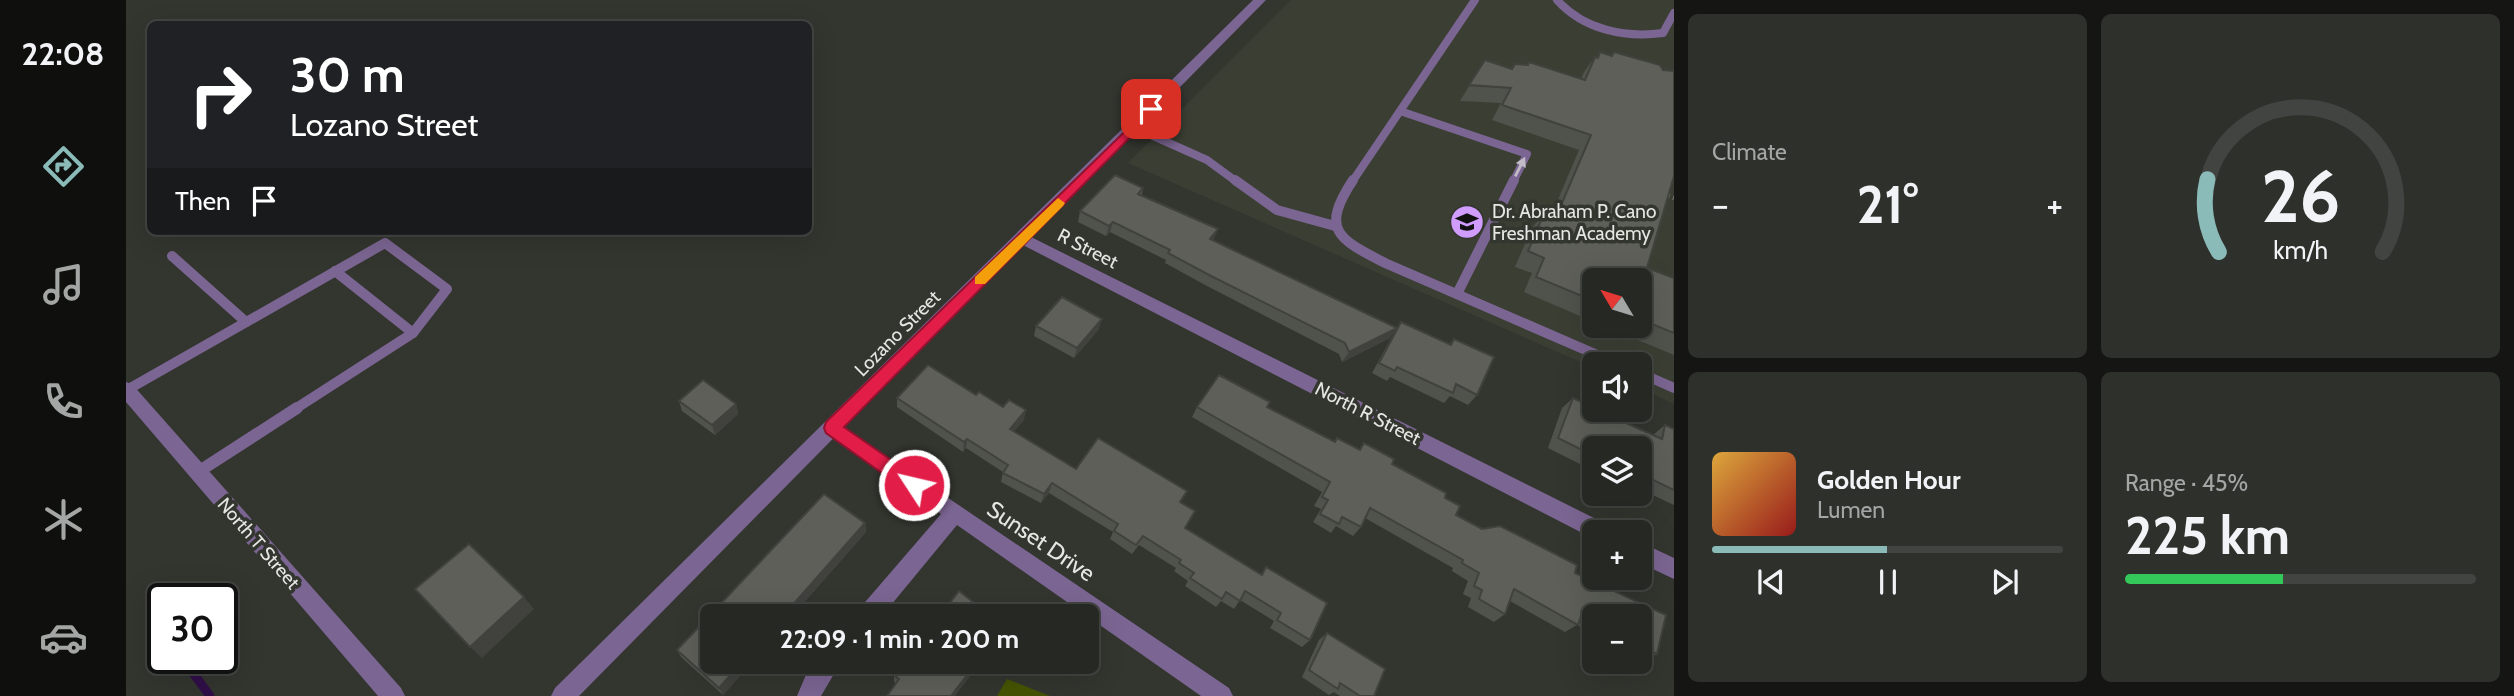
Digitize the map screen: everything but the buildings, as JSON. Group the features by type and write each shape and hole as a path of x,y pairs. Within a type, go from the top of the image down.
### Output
{"street":[{"name":"Lozano Street","path":"563,696 1261,0"},
{"name":"R Street","path":"1023,238 1135,295"},
{"name":"North R Street","path":"1135,295 1582,522"},
{"name":"North T Street","path":"126,389 393,696"},
{"name":"Sunset Drive","path":"832,428 1221,696"},
{"path":"878,604 954,514"},
{"path":"1652,558 1674,569"},
{"path":"809,696 820,674"}],"lane":[{"path":"1475,0 1337,204 1335,226 1342,237 1369,255 1590,352"},
{"path":"1557,0 1578,18 1638,36 1663,33 1674,13"},
{"path":"1400,111 1527,154 1457,294"},
{"path":"1133,127 1207,160 1277,209 1335,226"},
{"path":"126,389 385,243 447,289 413,333 198,472"},
{"path":"172,256 246,322"},
{"path":"335,271 413,333"},
{"path":"1652,378 1674,388"}],"path":[{"path":"1659,192 1674,198"}],"shaded area":[{"name":"Dr. Abraham P. Cano Freshman Academy","path":"1291,0 1674,0 1674,404 1652,394 1652,352 1582,352 1582,363 1128,163"}],"green space":[{"path":"1007,679 1050,696 997,696"}],"waterway":[{"path":"194,674 210,696"}],"slow traffic":[{"path":"980,280 1058,203"}],"place":[{"name":"Dr. Abraham P. Cano Freshman Academy","path":"1467,222"}],"route":[{"path":"914,485 832,428 1151,109"}]}
